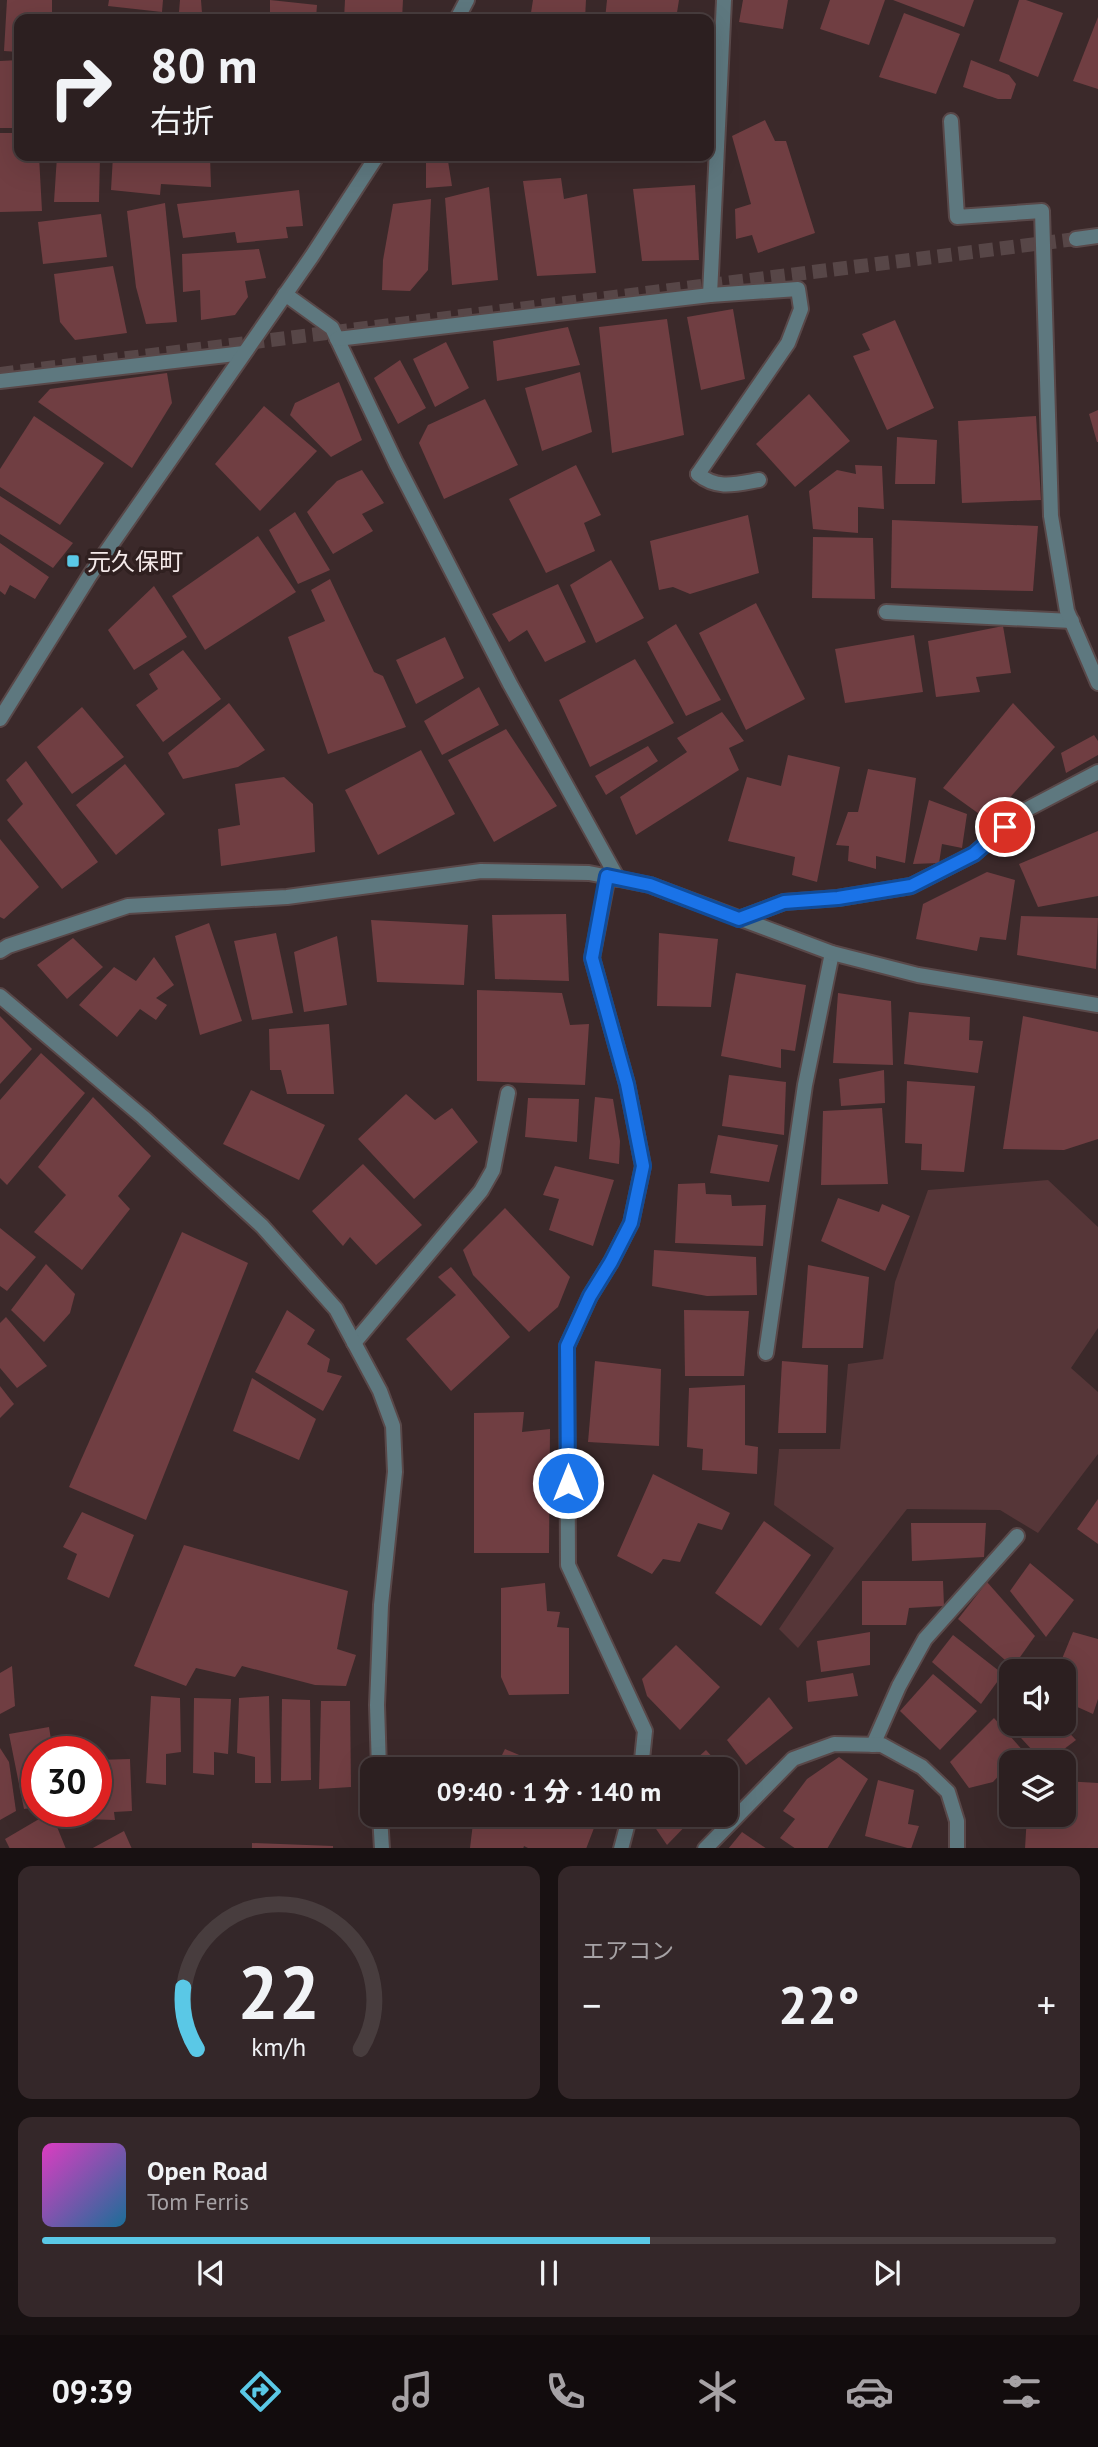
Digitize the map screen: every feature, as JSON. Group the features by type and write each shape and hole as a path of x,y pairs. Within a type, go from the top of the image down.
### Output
{"street":[{"path":"710,295 724,0"},
{"path":"951,121 957,217 1042,211 1051,516 1067,611 1098,683"},
{"path":"0,719 90,575 374,161"},
{"path":"1076,239 1098,236"},
{"path":"337,339 710,295 798,289 802,309 788,342 698,474 708,483 728,486 759,480"},
{"path":"285,294 332,328 396,463 613,878 592,958 627,1084 643,1166 631,1223 590,1296 567,1346 568,1565 645,1731 642,1757"},
{"path":"0,381 244,353"},
{"path":"886,612 1072,621"},
{"path":"739,919 784,902 838,898 911,886 974,854 1020,813 1098,772"},
{"path":"0,951 128,906 287,897 481,871 589,873 650,885 832,953 918,975 1098,1005"},
{"path":"766,1353 805,1085 832,953"},
{"path":"0,996 143,1117 262,1226 336,1309 380,1391 393,1426 395,1472 383,1574 376,1705 378,1757"},
{"path":"354,1343 481,1191 493,1170 508,1093"},
{"path":"873,1745 899,1686 925,1639 1017,1536"},
{"path":"706,1848 793,1759 834,1744 882,1745 922,1767 948,1792 957,1821 957,1848"},
{"path":"381,1827 382,1848"},
{"path":"621,1848 627,1827"}],"shaded area":[{"path":"1048,1180 1098,1227 1098,1328 1071,1368 1098,1392 1098,1454 1038,1533 1000,1510 907,1509 798,1648 779,1629 834,1548 774,1505 779,1449 840,1449 848,1364 883,1359 895,1282 928,1190"}],"building":[{"path":"7,0 52,0 52,14 14,14 14,52 4,51"},
{"path":"109,0 163,0 162,12 108,6"},
{"path":"180,0 201,0 202,13 179,12"},
{"path":"270,0 317,5 316,14 270,14"},
{"path":"345,0 403,0 402,14 344,14"},
{"path":"533,0 586,0 585,14 531,14"},
{"path":"607,0 679,0 677,14 606,14"},
{"path":"743,0 788,0 783,29 739,22"},
{"path":"830,0 885,0 869,45 820,29"},
{"path":"893,0 974,0 964,27"},
{"path":"1019,0 1063,13 1038,77 999,61"},
{"path":"904,13 960,34 936,94 879,77"},
{"path":"1098,17 1098,89 1073,81"},
{"path":"14,60 14,128 0,128 0,61"},
{"path":"971,60 1009,75 1016,84 1011,99 998,99 963,87"},
{"path":"765,120 775,141 786,141 815,233 758,253 752,235 736,239 735,209 751,204 732,136"},
{"path":"0,133 14,133 14,161 39,161 42,211 0,212"},
{"path":"57,161 100,161 99,202 54,202"},
{"path":"113,161 210,161 211,187 161,184 160,195 111,190"},
{"path":"448,161 452,186 426,188 426,163"},
{"path":"561,178 564,199 587,194 596,273 537,276 523,181"},
{"path":"695,185 699,260 642,261 633,189"},
{"path":"489,187 498,280 452,285 445,198"},
{"path":"299,190 303,226 286,227 288,238 237,243 235,232 183,238 177,204"},
{"path":"431,199 428,270 410,291 382,290 383,260 393,204"},
{"path":"165,203 177,322 146,324 136,287 127,211"},
{"path":"101,214 107,257 43,264 38,222"},
{"path":"259,249 266,278 245,281 248,297 235,315 201,320 200,290 183,292 182,254"},
{"path":"113,266 127,333 75,340 60,322 54,274"},
{"path":"733,309 745,379 701,390 687,317"},
{"path":"667,319 684,435 612,453 599,327"},
{"path":"895,320 934,408 887,430 853,356 870,350 862,334"},
{"path":"568,327 580,365 497,381 493,341"},
{"path":"446,342 469,388 435,407 413,359"},
{"path":"400,360 426,408 398,424 374,378"},
{"path":"580,372 592,432 542,451 525,388"},
{"path":"167,373 172,403 132,468 38,402 50,389"},
{"path":"339,382 362,440 331,457 290,415 295,403"},
{"path":"809,394 850,441 795,487 756,444"},
{"path":"485,399 518,465 444,499 419,443 428,425"},
{"path":"264,406 317,451 260,511 215,464"},
{"path":"1098,410 1098,442 1097,442 1089,414"},
{"path":"34,416 104,463 60,525 0,487 0,469"},
{"path":"1036,416 1041,500 962,503 958,421"},
{"path":"897,437 937,440 935,484 895,484"},
{"path":"576,465 601,515 584,523 595,551 546,573 509,499"},
{"path":"855,465 882,466 884,509 858,507 858,533 813,529 809,491 837,470 856,474"},
{"path":"362,470 384,503 362,514 373,531 333,554 307,512 337,481"},
{"path":"0,496 73,543 53,568 0,534"},
{"path":"295,512 330,570 298,584 269,530"},
{"path":"748,515 759,573 690,594 673,587 659,590 650,541"},
{"path":"892,520 1038,526 1033,591 891,588"},
{"path":"258,536 296,592 205,650 172,596"},
{"path":"813,537 873,538 875,599 812,598"},
{"path":"0,543 49,577 35,599 10,585 5,595 0,591"},
{"path":"611,560 644,618 596,643 570,585"},
{"path":"330,579 374,672 383,676 406,727 328,754 288,637 325,621 311,590"},
{"path":"558,584 586,642 545,662 527,630 509,642 492,614"},
{"path":"154,586 187,637 134,670 108,630"},
{"path":"756,603 805,699 746,730 699,633"},
{"path":"676,624 721,700 686,716 647,642"},
{"path":"1003,626 1011,673 976,677 980,692 936,697 928,641"},
{"path":"914,635 923,692 845,703 835,649"},
{"path":"445,637 464,678 416,704 396,660"},
{"path":"183,650 221,699 163,742 136,705 158,689 149,674"},
{"path":"635,659 674,723 590,767 559,700"},
{"path":"479,687 499,725 442,755 424,721"},
{"path":"229,703 265,750 238,767 183,779 168,753"},
{"path":"1013,703 1055,747 989,821 943,788"},
{"path":"82,707 124,757 72,794 37,747"},
{"path":"722,712 744,741 729,748 739,770 636,835 620,797 687,752 677,738"},
{"path":"506,729 557,806 494,842 448,760"},
{"path":"1094,735 1098,741 1098,755 1066,773 1061,753"},
{"path":"648,746 658,761 606,795 595,776"},
{"path":"421,750 455,814 378,855 345,790"},
{"path":"788,755 840,767 817,882 792,875 795,857 728,841 747,777 781,786"},
{"path":"26,761 98,862 62,889 7,820 23,804 6,780"},
{"path":"125,764 165,814 116,855 76,805"},
{"path":"868,769 916,778 905,863 876,856 876,869 848,861 849,846 836,845 848,812 858,812"},
{"path":"284,777 313,804 315,852 221,866 218,829 240,825 235,784"},
{"path":"929,800 967,814 962,848 942,844 939,863 913,864"},
{"path":"1098,831 1098,896 1038,907 1019,864"},
{"path":"0,839 39,887 4,919 0,917"},
{"path":"987,872 1015,880 1006,940 980,937 977,951 916,939 923,904"},
{"path":"566,914 569,981 495,979 492,915"},
{"path":"1021,916 1098,918 1096,969 1017,955"},
{"path":"371,920 468,925 464,985 377,982"},
{"path":"209,923 242,1021 200,1035 175,936"},
{"path":"276,933 293,1013 252,1020 234,941"},
{"path":"659,933 718,939 711,1007 657,1006"},
{"path":"337,936 347,1005 304,1012 294,952"},
{"path":"73,938 103,967 67,999 37,965"},
{"path":"154,957 174,985 156,998 167,1005 156,1020 140,1009 117,1037 79,1005 114,967 136,981"},
{"path":"736,973 806,985 795,1051 781,1049 781,1068 721,1056"},
{"path":"477,990 562,993 570,1025 589,1024 585,1085 477,1081"},
{"path":"838,993 891,1001 893,1065 833,1063"},
{"path":"909,1012 970,1017 969,1040 983,1041 978,1073 904,1064"},
{"path":"0,1016 32,1049 0,1084"},
{"path":"1023,1016 1098,1032 1098,1139 1064,1150 1003,1149"},
{"path":"329,1024 334,1094 287,1094 281,1070 270,1070 269,1029"},
{"path":"41,1053 85,1093 7,1185 0,1178 0,1100"},
{"path":"884,1070 885,1103 841,1106 839,1079"},
{"path":"729,1075 786,1082 784,1135 722,1126"},
{"path":"907,1081 975,1086 964,1172 921,1170 922,1144 905,1143"},
{"path":"251,1090 325,1125 299,1180 223,1144"},
{"path":"406,1094 435,1120 452,1108 478,1142 414,1199 358,1139"},
{"path":"93,1097 151,1156 118,1196 130,1209 82,1270 34,1232 66,1195 38,1167"},
{"path":"595,1097 613,1099 620,1141 619,1164 589,1159"},
{"path":"528,1098 579,1099 577,1142 525,1137"},
{"path":"882,1108 888,1184 821,1185 823,1111"},
{"path":"718,1135 778,1145 769,1182 710,1173"},
{"path":"363,1164 422,1225 376,1265 350,1237 343,1246 312,1211"},
{"path":"555,1166 614,1180 593,1246 549,1230 559,1199 543,1195"},
{"path":"705,1183 706,1194 731,1195 732,1206 766,1205 763,1246 675,1243 678,1184"},
{"path":"838,1198 879,1212 882,1204 910,1216 885,1271 821,1241"},
{"path":"505,1208 570,1277 558,1307 529,1332 473,1275 463,1250"},
{"path":"0,1228 36,1257 7,1291 0,1286"},
{"path":"182,1232 248,1263 146,1520 69,1487"},
{"path":"654,1250 756,1257 757,1295 707,1296 652,1286"},
{"path":"46,1264 75,1294 70,1313 44,1342 11,1310"},
{"path":"808,1265 869,1277 863,1348 802,1348"},
{"path":"451,1267 510,1337 451,1391 406,1339 456,1295 438,1277"},
{"path":"287,1310 315,1330 307,1344 330,1359 327,1372 342,1376 323,1411 255,1372"},
{"path":"684,1310 749,1311 744,1376 685,1376"},
{"path":"6,1317 47,1366 17,1388 0,1368 0,1323"},
{"path":"595,1361 661,1369 659,1446 588,1442"},
{"path":"782,1361 828,1365 826,1433 778,1433"},
{"path":"252,1378 316,1419 299,1460 233,1431"},
{"path":"745,1385 745,1445 758,1447 757,1474 702,1470 703,1449 687,1447 689,1388"},
{"path":"0,1386 14,1404 0,1418"},
{"path":"524,1412 522,1432 550,1429 549,1553 474,1553 474,1413"},
{"path":"653,1474 730,1513 722,1530 698,1523 680,1562 663,1559 652,1574 617,1556"},
{"path":"1098,1499 1098,1544 1077,1529"},
{"path":"82,1512 134,1535 109,1598 67,1579 77,1554 63,1547"},
{"path":"764,1521 811,1555 761,1626 715,1593"},
{"path":"911,1523 986,1523 984,1557 912,1561"},
{"path":"184,1545 348,1591 337,1649 356,1655 346,1686 315,1685 242,1666 235,1677 196,1668 186,1686 134,1666"},
{"path":"1030,1563 1074,1600 1046,1637 1010,1591"},
{"path":"862,1581 943,1581 944,1606 909,1608 906,1625 862,1625"},
{"path":"987,1582 1035,1636 1019,1659 1004,1659 958,1619"},
{"path":"545,1583 547,1611 560,1612 557,1627 569,1628 569,1694 509,1695 501,1677 501,1588"},
{"path":"870,1632 870,1665 821,1672 817,1641"},
{"path":"1073,1632 1098,1639 1098,1699 1093,1714 1076,1706 1076,1659 1062,1659"},
{"path":"953,1635 999,1671 999,1679 981,1704 932,1662"},
{"path":"676,1645 720,1687 680,1730 647,1696 642,1679"},
{"path":"12,1666 15,1706 0,1714 0,1673"},
{"path":"853,1673 858,1696 808,1702 806,1681"},
{"path":"933,1674 977,1711 940,1750 900,1711"},
{"path":"151,1696 180,1698 181,1752 166,1754 166,1785 146,1783"},
{"path":"269,1696 271,1783 255,1783 255,1757 237,1753 239,1698"},
{"path":"769,1697 793,1728 746,1765 727,1740"},
{"path":"194,1698 231,1699 228,1754 214,1752 214,1775 193,1773"},
{"path":"282,1699 310,1700 311,1780 281,1781"},
{"path":"321,1701 350,1701 351,1787 319,1789"},
{"path":"994,1718 999,1724 999,1736 1010,1736 1022,1750 999,1750 999,1776 993,1782 969,1788 950,1762"},
{"path":"49,1727 50,1736 21,1736 21,1794 9,1734"},
{"path":"1019,1736 1072,1736 1076,1740 1063,1750 1032,1750"},
{"path":"0,1748 9,1762 16,1811 0,1820"},
{"path":"505,1749 524,1757 501,1757"},
{"path":"706,1750 712,1757 698,1757"},
{"path":"839,1757 868,1779 828,1848 795,1848 780,1838 795,1819 783,1811 807,1779"},
{"path":"130,1759 132,1811 114,1812 115,1820 112,1820 112,1760"},
{"path":"878,1780 914,1790 908,1824 919,1826 911,1848 865,1836"},
{"path":"1076,1782 1098,1783 1098,1848 1025,1848 1026,1827 1076,1827"},
{"path":"25,1827 57,1827 66,1848 10,1848 5,1839"},
{"path":"473,1827 594,1827 586,1848 470,1848"},
{"path":"655,1827 684,1827 667,1845"},
{"path":"124,1831 132,1848 93,1848"},
{"path":"742,1832 766,1848 729,1848"},
{"path":"252,1843 333,1846 333,1848 252,1848"}],"tunnel":[{"path":"0,374 1076,239"}],"place":[{"name":"元久保町","path":"73,561"}],"route":[{"path":"568,1483 567,1346 590,1296 631,1223 643,1166 627,1084 592,958 607,876 650,885 739,919 784,902 838,898 911,886 974,854 1005,827"}]}
